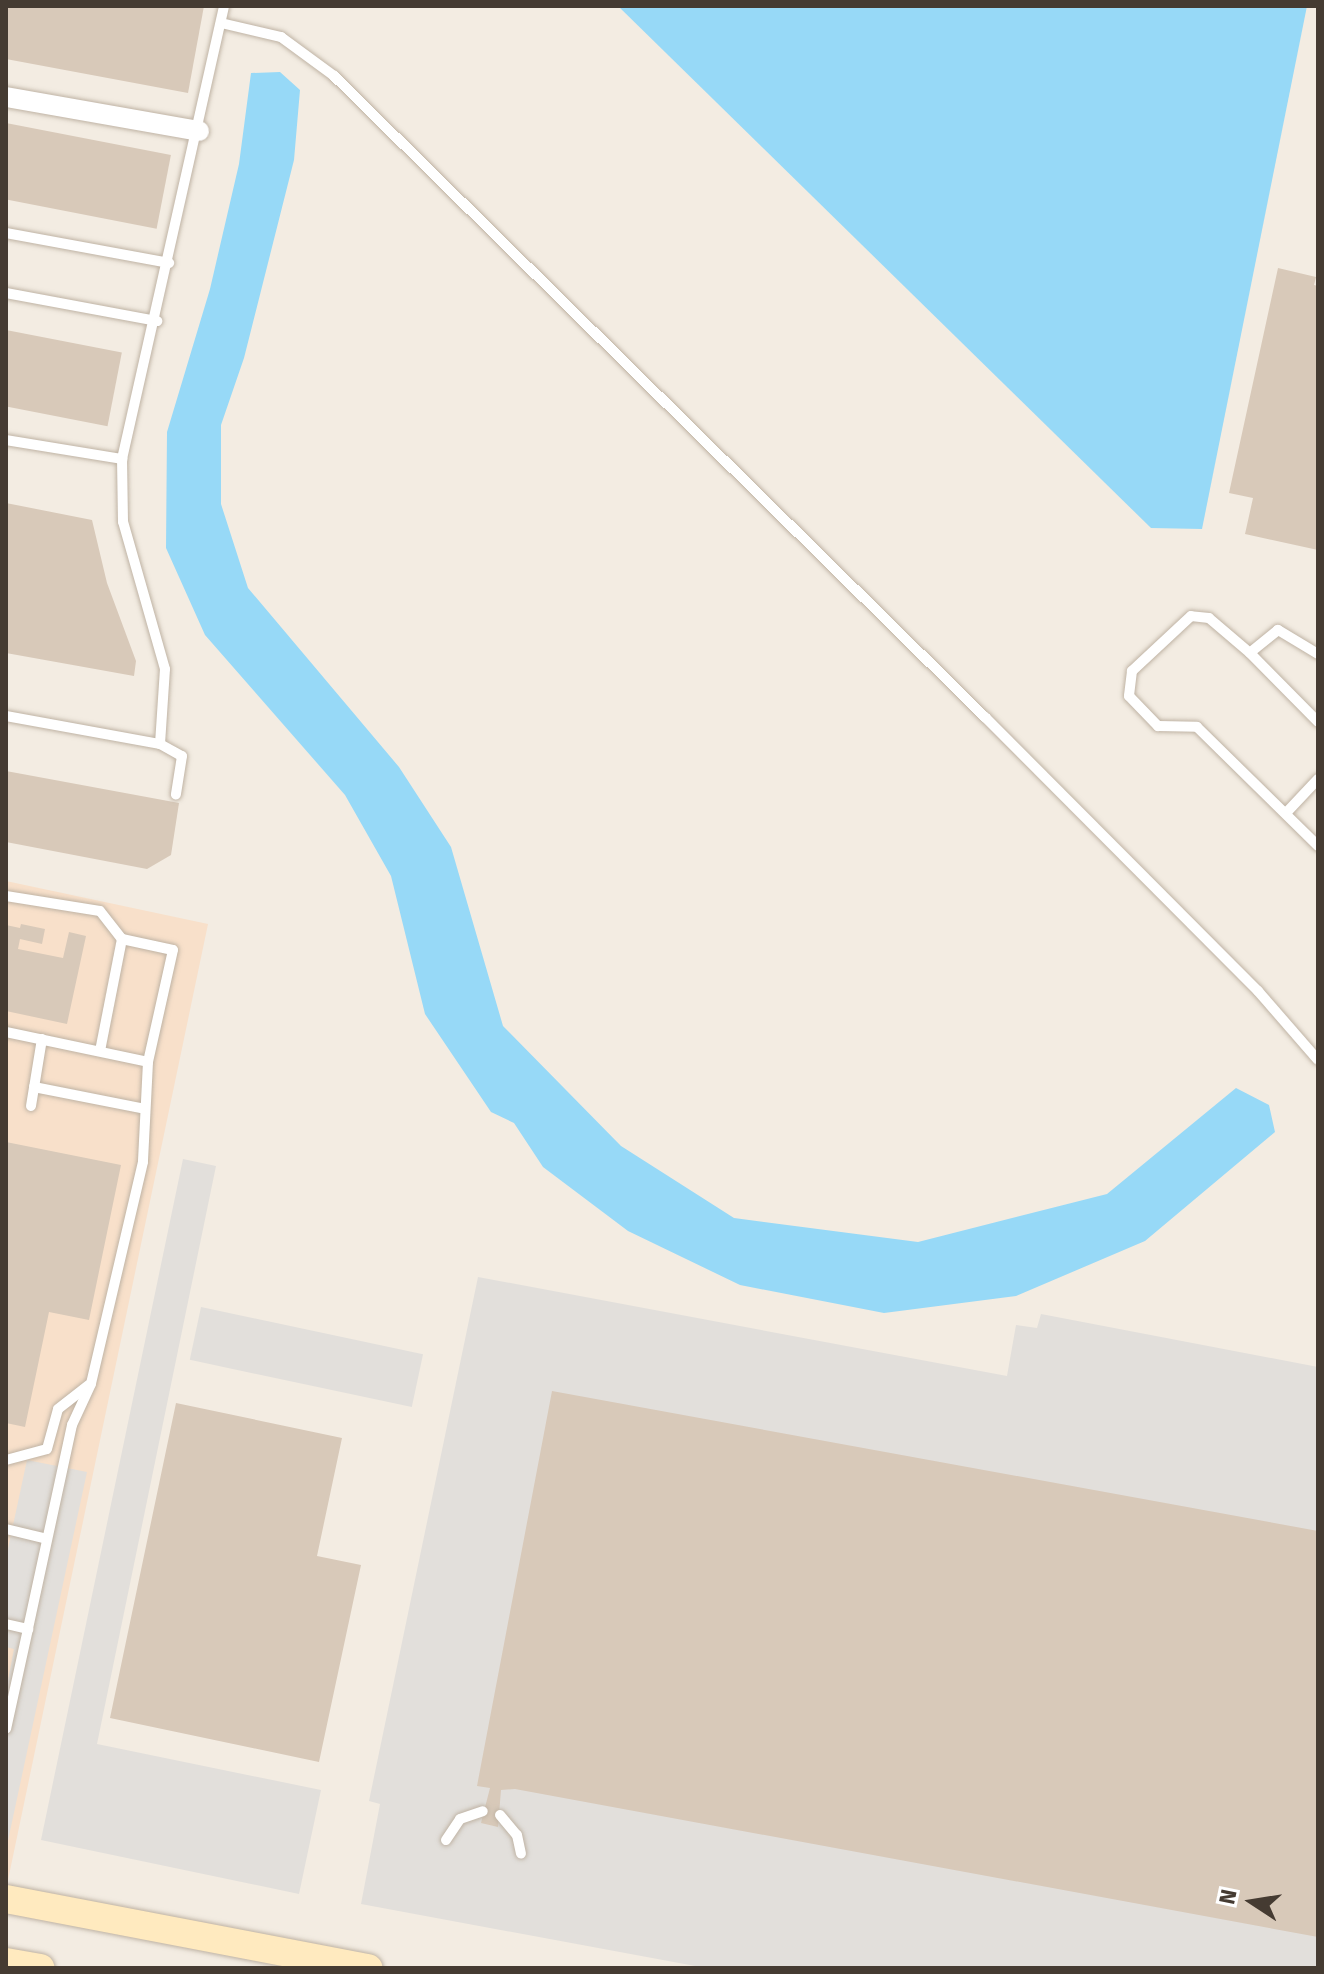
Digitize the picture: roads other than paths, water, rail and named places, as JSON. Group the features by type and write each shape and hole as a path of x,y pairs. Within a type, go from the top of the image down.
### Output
{"main road":[{"path":"6,1899 369,1968"},
{"path":"6,1962 40,1968"}],"street":[{"path":"6,97 199,131"}],"lane":[{"path":"160,744 165,669 123,522 122,459 157,321 224,6"},
{"path":"221,23 281,37 334,76 985,717 1258,991 1318,1060"},
{"path":"6,233 169,263"},
{"path":"6,293 157,321"},
{"path":"6,440 122,459"},
{"path":"1318,722 1250,653 1209,618 1191,616 1132,671 1129,696 1158,726 1197,727 1318,846"},
{"path":"1250,653 1278,630 1318,654"},
{"path":"6,716 160,744 182,756 176,795"},
{"path":"1286,813 1318,779"},
{"path":"6,896 100,911 122,939 173,950 148,1062 143,1162 91,1384 72,1425 6,1729"},
{"path":"100,1051 122,939"},
{"path":"6,1032 148,1062"},
{"path":"31,1106 42,1039"},
{"path":"34,1087 145,1109"},
{"path":"6,1460 47,1449 58,1409 91,1384"},
{"path":"6,1529 47,1539"},
{"path":"6,1624 28,1629"},
{"path":"446,1840 460,1819 483,1811"},
{"path":"500,1815 517,1835 521,1854"}],"water":[{"path":"618,6 1307,6 1202,529 1151,528"},
{"path":"280,72 300,90 294,160 244,358 221,425 221,504 248,588 399,767 451,847 503,1026 621,1146 734,1218 918,1242 1107,1194 1236,1088 1269,1105 1275,1132 1145,1241 1016,1296 884,1313 740,1285 628,1231 543,1167 514,1123 491,1112 425,1014 391,876 345,795 205,635 166,548 167,432 210,289 239,164 251,73"}]}
